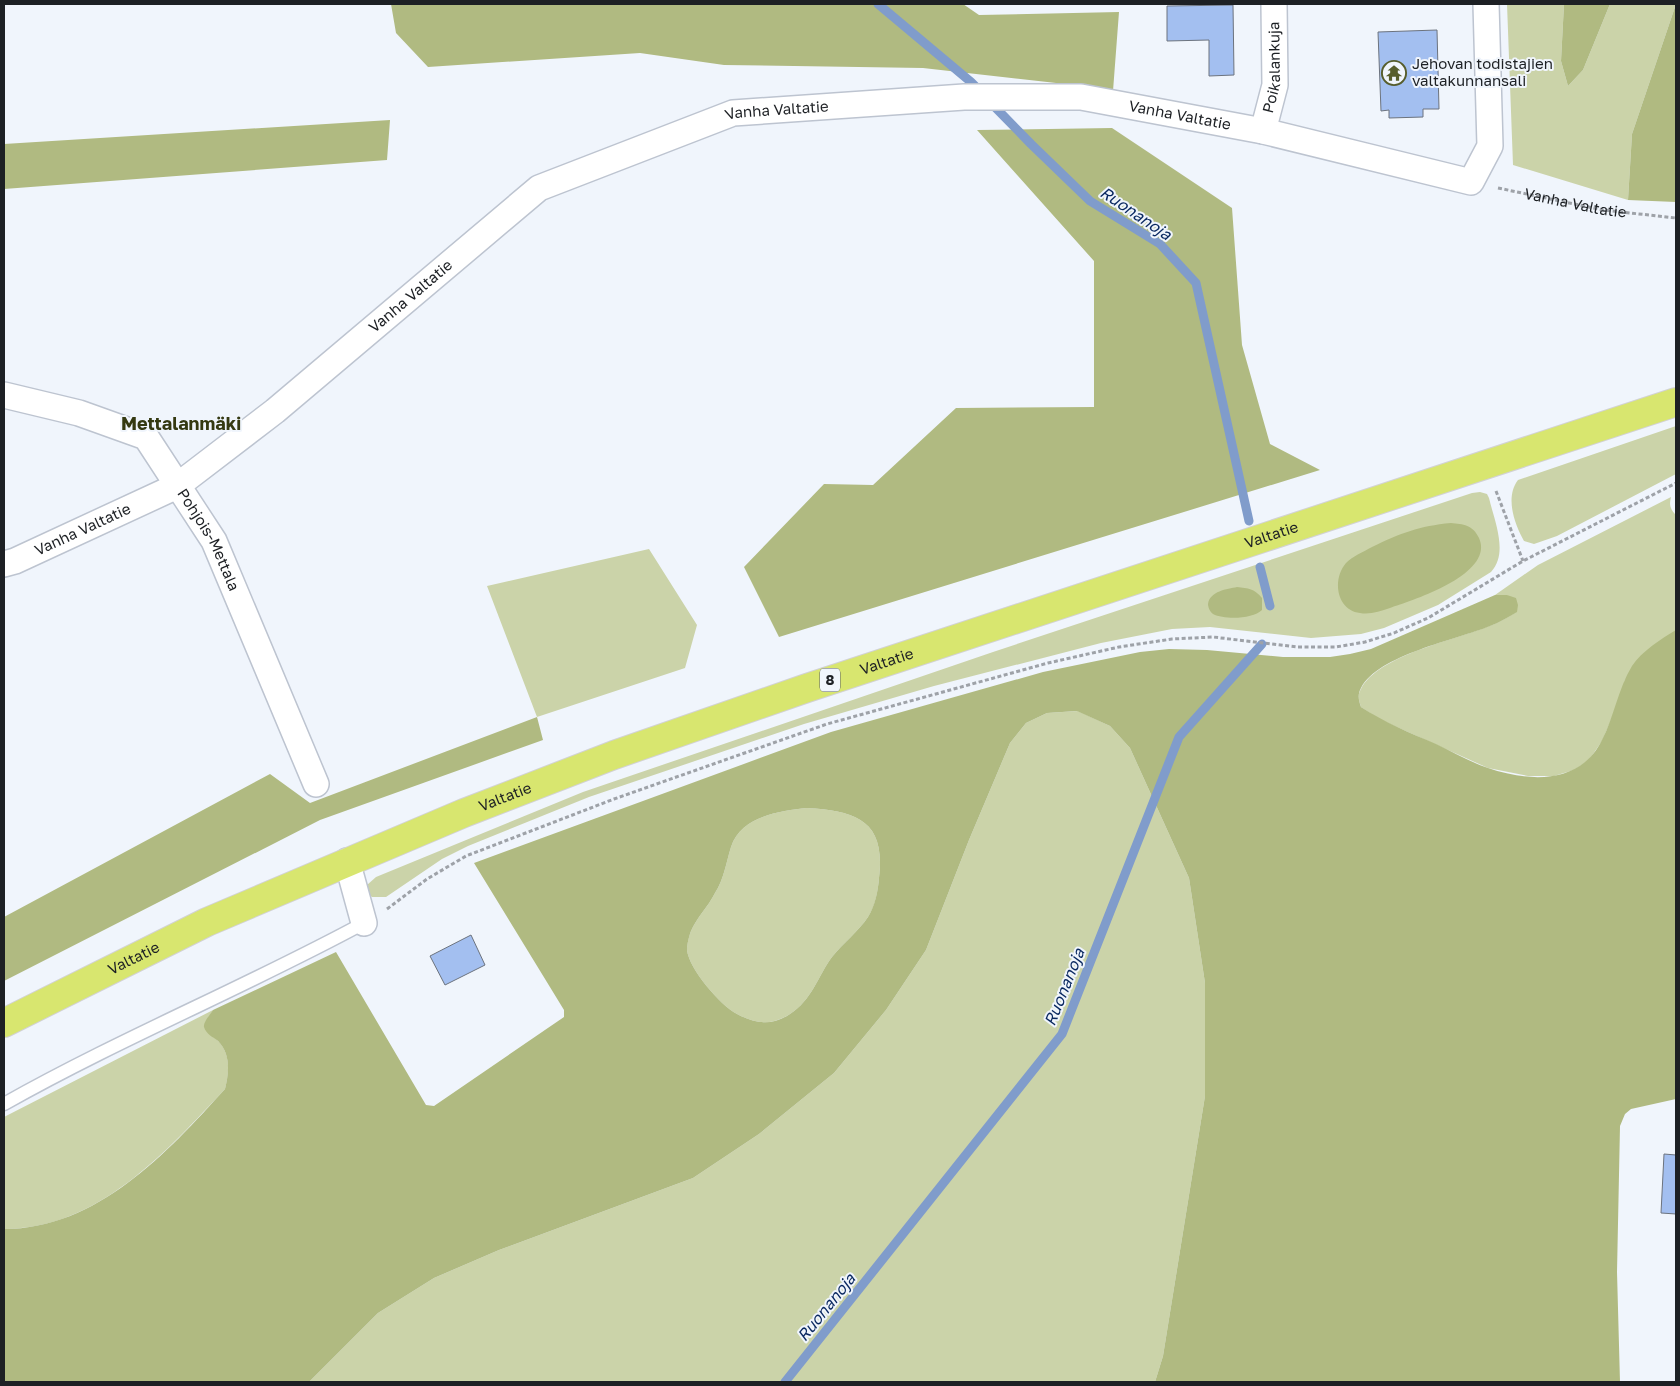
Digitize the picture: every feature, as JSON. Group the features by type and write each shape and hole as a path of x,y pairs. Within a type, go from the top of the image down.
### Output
{"highway":[{"name":"Valtatie","path":"5,1024 207,922 464,812 614,755 807,688 1676,402"}],"street":[{"name":"Poikalankuja","path":"1263,131 1275,85 1274,4"},
{"path":"1471,182 1490,146 1486,4"},
{"name":"Vanha Valtatie","path":"4,564 15,561 177,486 276,411 539,188 733,113 964,98 1081,96 1263,131 1471,182"},
{"name":"Pohjois-Mettala","path":"4,396 79,413 146,437 214,540 316,784"},
{"path":"347,861 364,923"}],"lane":[{"path":"4,1104 137,1034 319,948 364,923"}],"path":[{"name":"Vanha Valtatie","path":"1471,182 1603,210 1676,218"},
{"path":"1486,464 1523,561"},
{"path":"364,923 466,856 614,799 827,724 1048,663 1119,647 1172,639 1213,637 1298,646 1336,646 1365,642 1394,633 1428,618 1523,561 1676,483"}],"green space":[{"path":"391,4 963,4 979,15 1119,12 1113,91 923,68 724,65 640,53 428,67 396,33"},
{"path":"1507,4 1564,4 1561,61 1568,86 1583,70 1610,4 1676,4 1632,134 1628,200 1513,165"},
{"path":"1564,4 1610,4 1583,70 1568,86 1561,61"},
{"path":"1676,4 1676,202 1628,200 1632,134"},
{"path":"390,120 387,160 4,189 4,144"},
{"path":"1112,128 1232,208 1242,345 1270,444 1320,470 779,637 744,567 824,484 873,485 956,408 1094,407 1094,261 977,130"},
{"path":"1676,426 1676,474 1557,536 1534,544 1524,541 1512,510 1512,494 1518,480"},
{"path":"1480,492 1487,494 1489,498 1499,536 1499,556 1491,572 1438,605 1384,628 1361,634 1311,638 1210,627 1172,629 1101,643 934,686 804,724 589,797 468,846 442,859 386,897 372,897 368,894 367,885 376,877 583,792 993,652 1472,493"},
{"path":"1671,497 1670,507 1676,515 1676,630 1625,680 1618,704 1602,741 1589,760 1574,770 1554,776 1528,776 1488,768 1379,719 1361,707 1359,696 1361,689 1370,677 1384,667 1419,650 1493,625 1507,618 1516,612 1507,595 1495,595 1538,565"},
{"path":"1451,523 1464,525 1474,530 1479,538 1481,551 1475,563 1450,584 1416,599 1368,613 1352,611 1341,600 1338,585 1339,577 1346,563 1355,556 1401,534 1429,526"},
{"path":"649,549 697,625 685,668 537,717 487,586"},
{"path":"1237,587 1257,593 1262,598 1262,610 1258,613 1239,618 1218,616 1212,613 1208,604 1212,596 1220,591"},
{"path":"1495,595 1507,595 1516,598 1517,612 1500,622 1419,650 1384,666 1370,676 1361,688 1359,698 1361,707 1379,718 1475,763 1504,773 1536,777 1552,776 1567,772 1581,765 1592,755 1602,740 1623,684 1632,666 1646,650 1676,630 1676,1099 1631,1109 1625,1114 1620,1126 1617,1272 1620,1382 1155,1382 1163,1356 1205,1096 1205,983 1189,878 1130,748 1110,726 1077,711 1047,713 1026,723 1010,743 969,840 926,950 886,1010 834,1073 759,1134 693,1178 499,1250 434,1278 378,1313 309,1382 4,1382 4,1229 38,1226 70,1216 100,1202 128,1183 154,1161 203,1113 225,1089 227,1077 228,1064 225,1052 218,1041 204,1027 213,1010 336,952 426,1105 434,1106 564,1017 564,1010 474,863 831,732 1043,672 1140,652 1169,649 1207,650 1283,657 1330,657 1371,649","holes":["807,808 854,816 864,823 878,843 880,859 879,883 874,903 864,922 832,957 809,995 798,1008 783,1018 770,1022 751,1020 737,1014 722,1003 706,986 689,958 687,950 690,933 718,888 731,847 743,828 774,813"]},
{"path":"1078,711 1110,726 1130,748 1189,878 1205,983 1205,1096 1163,1356 1155,1382 309,1382 378,1313 434,1278 499,1250 693,1178 759,1134 834,1073 886,1010 926,950 969,840 1010,743 1026,723 1047,713"},
{"path":"537,717 543,740 320,820 4,981 4,917 270,774 310,803"},
{"path":"807,808 840,812 854,816 872,832 878,843 880,859 876,899 868,917 832,957 804,1002 783,1018 770,1022 757,1022 737,1014 722,1003 706,986 689,958 687,950 688,940 693,926 718,888 731,847 743,828 774,813"},
{"path":"213,1010 205,1023 209,1033 219,1042 226,1053 228,1064 225,1089 154,1161 128,1183 100,1201 70,1216 38,1226 4,1229 4,1117"}],"building":[{"path":"1233,5 1234,75 1209,76 1209,40 1167,41 1167,6"},
{"path":"1437,30 1439,109 1423,109 1423,117 1389,118 1389,110 1381,111 1378,32"},
{"path":"471,935 485,965 445,985 430,956"},
{"path":"1664,1154 1676,1155 1676,1214 1661,1213"}],"waterway":[{"name":"Ruonanoja","path":"878,4 981,92"},
{"name":"Ruonanoja","path":"990,102 1090,201 1160,244 1196,283 1249,521"},
{"name":"Ruonanoja","path":"1260,567 1270,606"},
{"name":"Ruonanoja","path":"785,1382 1062,1034 1179,737 1262,644"}],"place":[{"name":"Jehovan todistajien valtakunnansali","path":"1394,73"}],"district":[{"name":"Mettalanmäki","path":"181,424"}]}
